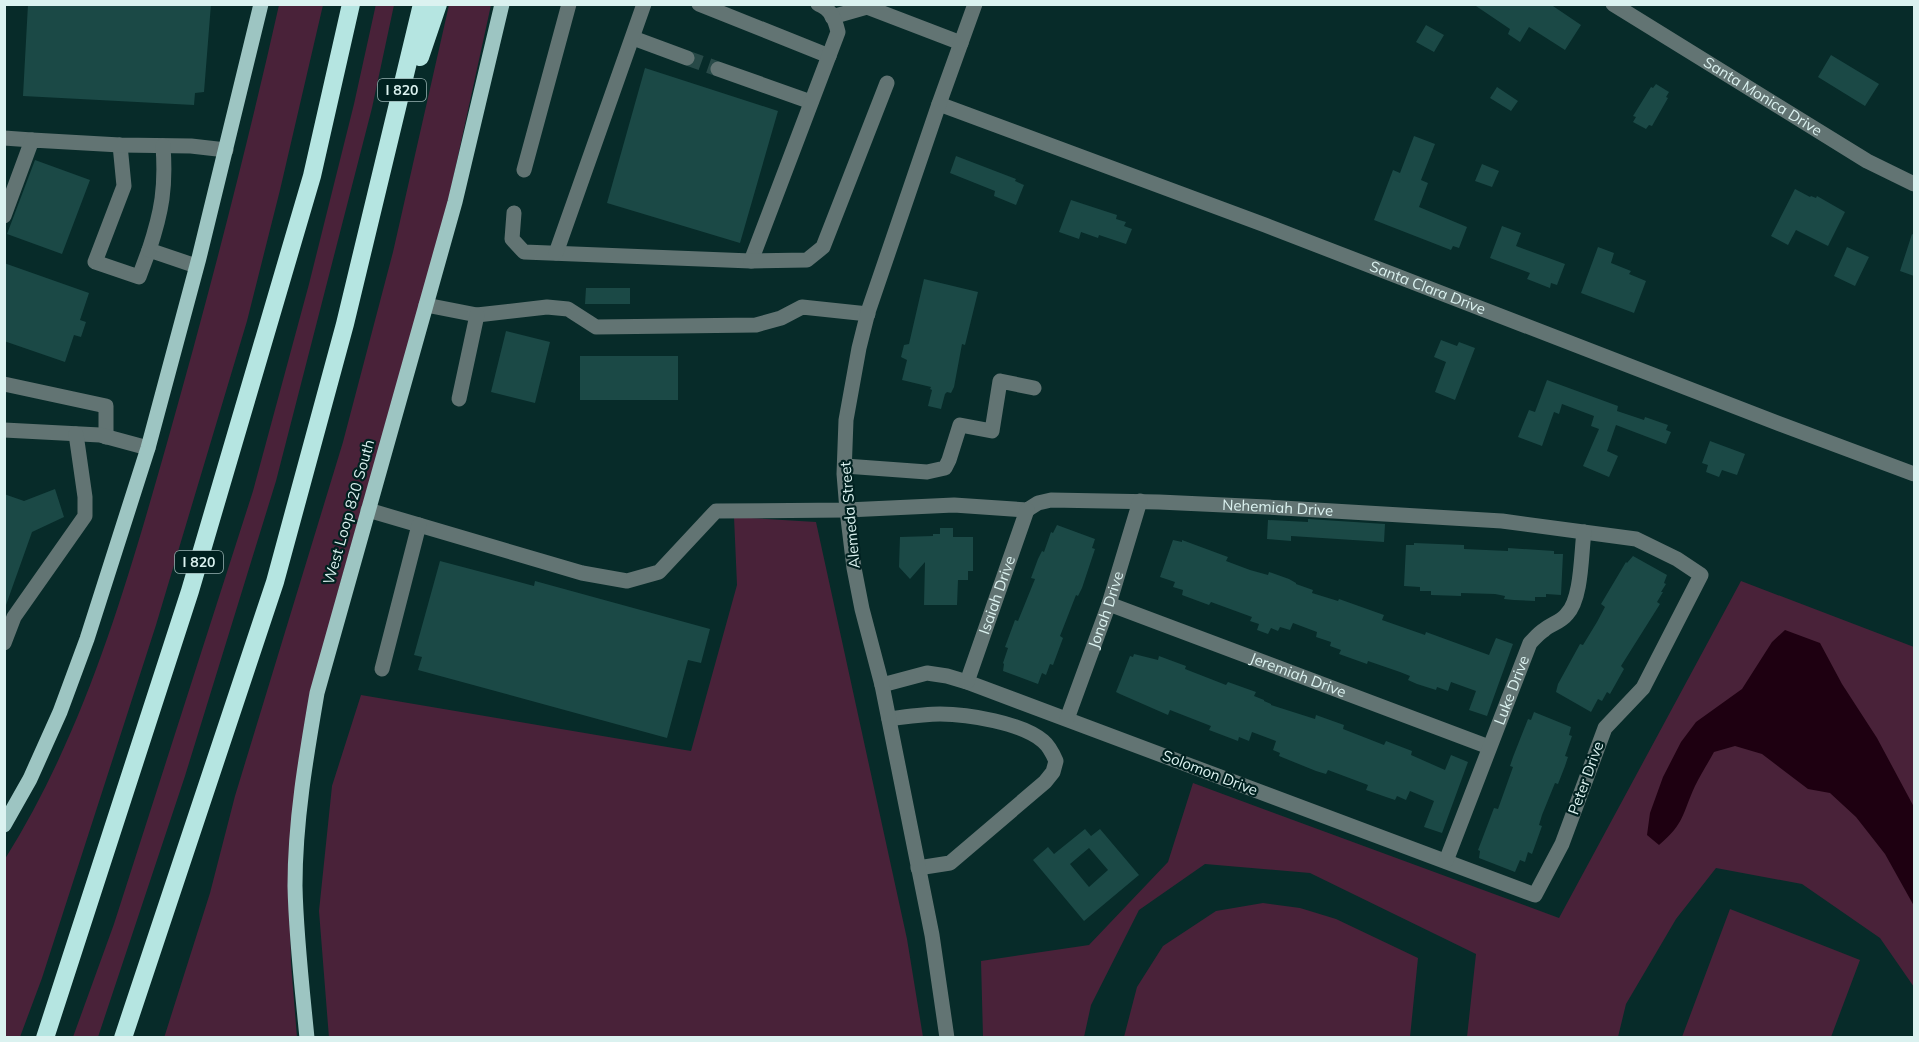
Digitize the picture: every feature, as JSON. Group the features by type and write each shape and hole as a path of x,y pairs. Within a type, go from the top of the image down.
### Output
{"highway":[{"path":"335,81 343,4"},
{"name":"I 820","path":"45,1038 190,591 312,176 351,4"},
{"name":"I 820","path":"123,1038 275,582 345,324 422,4"},
{"path":"381,176 438,4"},
{"path":"132,1011 134,1038"}],"main road":[{"path":"4,825 30,779 60,712 87,639 148,448 226,150 261,4"},
{"name":"West Loop 820 South","path":"307,1038 296,886 297,836 305,761 316,693 455,202 502,4"}],"street":[{"path":"524,170 569,4"},
{"path":"556,253 644,4"},
{"path":"699,4 829,56"},
{"path":"751,261 838,33 827,8 818,4"},
{"name":"Alemeda Street","path":"947,1038 932,935 882,685 862,609 847,510 846,420 859,348 868,314 975,4"},
{"name":"Santa Monica Drive","path":"1613,4 1867,161 1914,184"},
{"path":"832,17 867,7 961,43"},
{"path":"633,38 687,58"},
{"path":"718,69 811,102"},
{"path":"514,213 512,239 524,252 751,261 807,260 823,248 886,83"},
{"name":"Santa Clara Drive","path":"939,104 1264,225 1914,474"},
{"path":"4,138 120,146 191,146 226,150"},
{"path":"4,216 32,140"},
{"path":"120,146 124,186 95,262 139,277 162,210 166,177 163,146"},
{"path":"149,250 196,266"},
{"path":"426,305 477,315 547,307 568,309 596,327 756,326 781,318 802,307 868,314"},
{"path":"459,399 477,315"},
{"path":"845,466 927,472 945,468 950,460 960,425 993,431 1000,381 1034,388"},
{"path":"4,384 106,406 106,437"},
{"path":"4,430 106,437 148,448"},
{"path":"4,643 14,617 85,516 85,497 76,434"},
{"name":"Nehemiah Drive","path":"368,510 582,573 627,581 659,572 716,511 847,510 954,505 1027,510 1038,503 1050,500 1140,501 1502,521 1636,539 1701,575"},
{"name":"Jonah Drive","path":"1067,719 1109,604 1140,501"},
{"name":"Isaiah Drive","path":"967,682 1027,510"},
{"path":"382,669 419,525"},
{"name":"Luke Drive","path":"1446,861 1530,643 1542,631 1569,613 1573,605 1578,588 1584,532"},
{"name":"Peter Drive","path":"1535,895 1562,844 1605,728 1643,688 1701,575"},
{"name":"Jeremiah Drive","path":"1109,604 1489,747"},
{"name":"Solomon Drive","path":"882,685 927,673 967,682 1535,895"},
{"path":"889,719 940,714 967,716 996,722 1025,731 1043,741 1056,761 1053,772 1045,782 950,862 918,868"}],"shaded area":[{"path":"376,4 394,5 372,108 276,481 185,776 98,1037 73,1037 114,924 253,491 309,284 354,104"},
{"path":"279,5 323,5 247,321 156,625 42,978 20,1037 5,1037 5,859 33,810 81,709 119,604 152,497 197,334 240,170"},
{"path":"449,5 491,5 446,211 337,595 304,727 289,884 291,964 297,1037 164,1038 210,893 235,796 343,442 393,252"},
{"path":"734,517 816,522 907,939 923,1037 329,1038 319,911 332,786 361,695 691,751 737,585"},
{"path":"1741,581 1914,647 1914,987 1880,938 1802,884 1716,868 1676,919 1626,1004 1618,1037 1467,1037 1476,954 1310,873 1205,864 1139,910 1091,1005 1084,1037 983,1037 981,961 1089,945 1168,862 1193,783 1559,918"},
{"path":"1785,630 1820,643 1842,684 1877,738 1914,807 1914,906 1885,854 1856,817 1830,793 1808,789 1762,754 1735,746 1714,752 1674,830 1659,845 1647,835 1650,813 1663,777 1681,742 1696,722 1742,689 1772,642"},
{"path":"1263,903 1300,908 1336,919 1418,958 1410,1037 1124,1037 1137,987 1163,946 1216,911"},
{"path":"1730,909 1860,960 1831,1037 1682,1037"}],"building":[{"path":"28,4 211,4 204,92 195,93 194,105 23,96"},
{"path":"1473,4 1550,4 1581,25 1565,50 1529,27 1520,42 1508,34 1510,29"},
{"path":"1426,25 1444,35 1434,52 1416,42"},
{"path":"1831,55 1879,84 1865,106 1818,77"},
{"path":"645,68 778,111 740,243 607,203"},
{"path":"1656,84 1669,92 1666,97 1668,98 1652,126 1649,125 1646,129 1633,122 1636,117 1633,116 1651,87 1653,88"},
{"path":"1497,87 1518,101 1511,111 1490,98"},
{"path":"1414,136 1435,144 1421,180 1428,183 1419,207 1467,227 1459,248 1453,246 1451,250 1374,220 1393,170 1400,173"},
{"path":"956,156 1016,179 1015,181 1024,185 1016,205 994,196 995,191 950,173"},
{"path":"35,160 90,180 62,254 7,234"},
{"path":"1482,164 1499,171 1492,187 1475,181"},
{"path":"1795,189 1810,197 1816,198 1817,196 1845,212 1828,246 1796,230 1788,245 1771,236"},
{"path":"1071,200 1117,215 1116,219 1126,222 1124,226 1132,229 1126,244 1099,235 1098,238 1081,232 1079,239 1059,232"},
{"path":"1502,226 1521,233 1516,246 1565,264 1557,285 1551,283 1550,288 1527,279 1530,273 1490,258"},
{"path":"1912,234 1914,235 1914,276 1900,271"},
{"path":"1598,247 1614,253 1611,263 1631,271 1629,274 1646,281 1634,313 1581,293"},
{"path":"1847,247 1869,257 1855,286 1834,276"},
{"path":"4,263 89,293 80,320 86,322 81,337 74,335 65,362 4,341"},
{"path":"924,279 978,292 965,345 962,344 954,387 951,393 945,394 941,409 928,406 931,387 902,380 907,360 901,357 904,345 909,344"},
{"path":"586,288 630,288 630,304 585,304"},
{"path":"506,331 550,342 535,403 491,392"},
{"path":"1441,340 1457,346 1459,342 1475,348 1455,400 1435,392 1446,362 1434,357"},
{"path":"580,356 678,356 678,400 580,400"},
{"path":"1547,380 1618,406 1617,411 1668,425 1666,430 1671,432 1666,444 1616,425 1607,451 1618,456 1609,477 1583,466 1599,429 1591,426 1594,416 1562,404 1559,414 1554,412 1542,446 1518,437 1529,410 1535,412"},
{"path":"1710,441 1745,454 1737,475 1722,470 1719,477 1706,472 1708,465 1702,463"},
{"path":"55,489 64,517 32,532 6,605 4,605 4,494 24,501"},
{"path":"1308,519 1385,524 1384,542 1291,536 1291,541 1267,539 1268,520 1308,522"},
{"path":"1057,525 1095,539 1092,548 1095,549 1082,588 1078,596 1076,595 1060,636 1063,638 1053,665 1050,664 1046,675 1042,673 1038,684 1003,671 1003,663 1008,648 1005,647 1015,620 1018,621 1035,579 1031,578 1038,559 1042,551 1044,552 1051,532 1053,533"},
{"path":"940,528 953,528 953,537 973,537 973,571 968,571 968,580 958,580 957,605 924,605 925,562 910,579 899,567 900,537 933,536 933,534 940,534"},
{"path":"1173,540 1182,542 1182,540 1228,557 1226,561 1250,570 1268,575 1269,572 1289,579 1313,590 1312,593 1338,601 1339,599 1384,615 1382,620 1425,635 1426,632 1489,655 1496,638 1513,644 1487,716 1469,710 1476,691 1451,682 1448,691 1417,684 1408,680 1410,676 1400,672 1339,654 1341,650 1330,646 1331,642 1316,637 1317,632 1293,623 1290,630 1280,627 1278,631 1271,628 1268,634 1257,630 1259,624 1250,621 1252,617 1211,602 1209,605 1182,595 1183,590 1173,587 1175,582 1160,577"},
{"path":"1414,543 1464,545 1464,549 1508,551 1508,548 1554,551 1554,554 1563,554 1561,595 1546,594 1546,597 1535,597 1535,601 1514,600 1504,599 1505,596 1495,594 1431,595 1431,591 1420,591 1420,587 1404,586 1406,545 1414,545"},
{"path":"1633,556 1667,575 1664,583 1666,584 1657,602 1660,604 1621,666 1624,669 1610,694 1607,692 1602,701 1598,699 1591,712 1556,692 1558,684 1580,644 1583,645 1597,622 1605,607 1601,604 1626,562"},
{"path":"440,561 534,586 535,581 710,629 701,663 688,660 667,738 418,670 422,657 414,655"},
{"path":"1134,654 1158,660 1159,656 1226,685 1228,682 1256,692 1254,696 1271,705 1315,719 1316,715 1344,725 1343,729 1384,745 1386,741 1412,751 1411,755 1445,770 1451,755 1468,762 1442,833 1424,827 1434,801 1410,791 1406,800 1397,796 1395,800 1386,797 1366,790 1368,785 1328,770 1326,774 1316,771 1279,756 1280,753 1273,750 1276,741 1252,732 1249,741 1239,737 1238,741 1209,730 1211,726 1170,710 1168,715 1116,692 1130,656 1133,657"},
{"path":"1534,712 1571,727 1569,735 1572,736 1565,756 1568,757 1565,766 1558,784 1555,783 1542,815 1539,825 1542,826 1532,854 1528,852 1525,862 1520,860 1515,872 1479,858 1480,851 1478,850 1494,808 1498,809 1513,767 1510,766 1513,757 1528,719 1531,720"},
{"path":"1085,829 1091,836 1100,829 1139,875 1084,921 1033,860 1048,847 1054,854","holes":["1089,848 1108,870 1089,887 1070,864"]}],"tunnel":[{"path":"687,58 718,69"}]}
